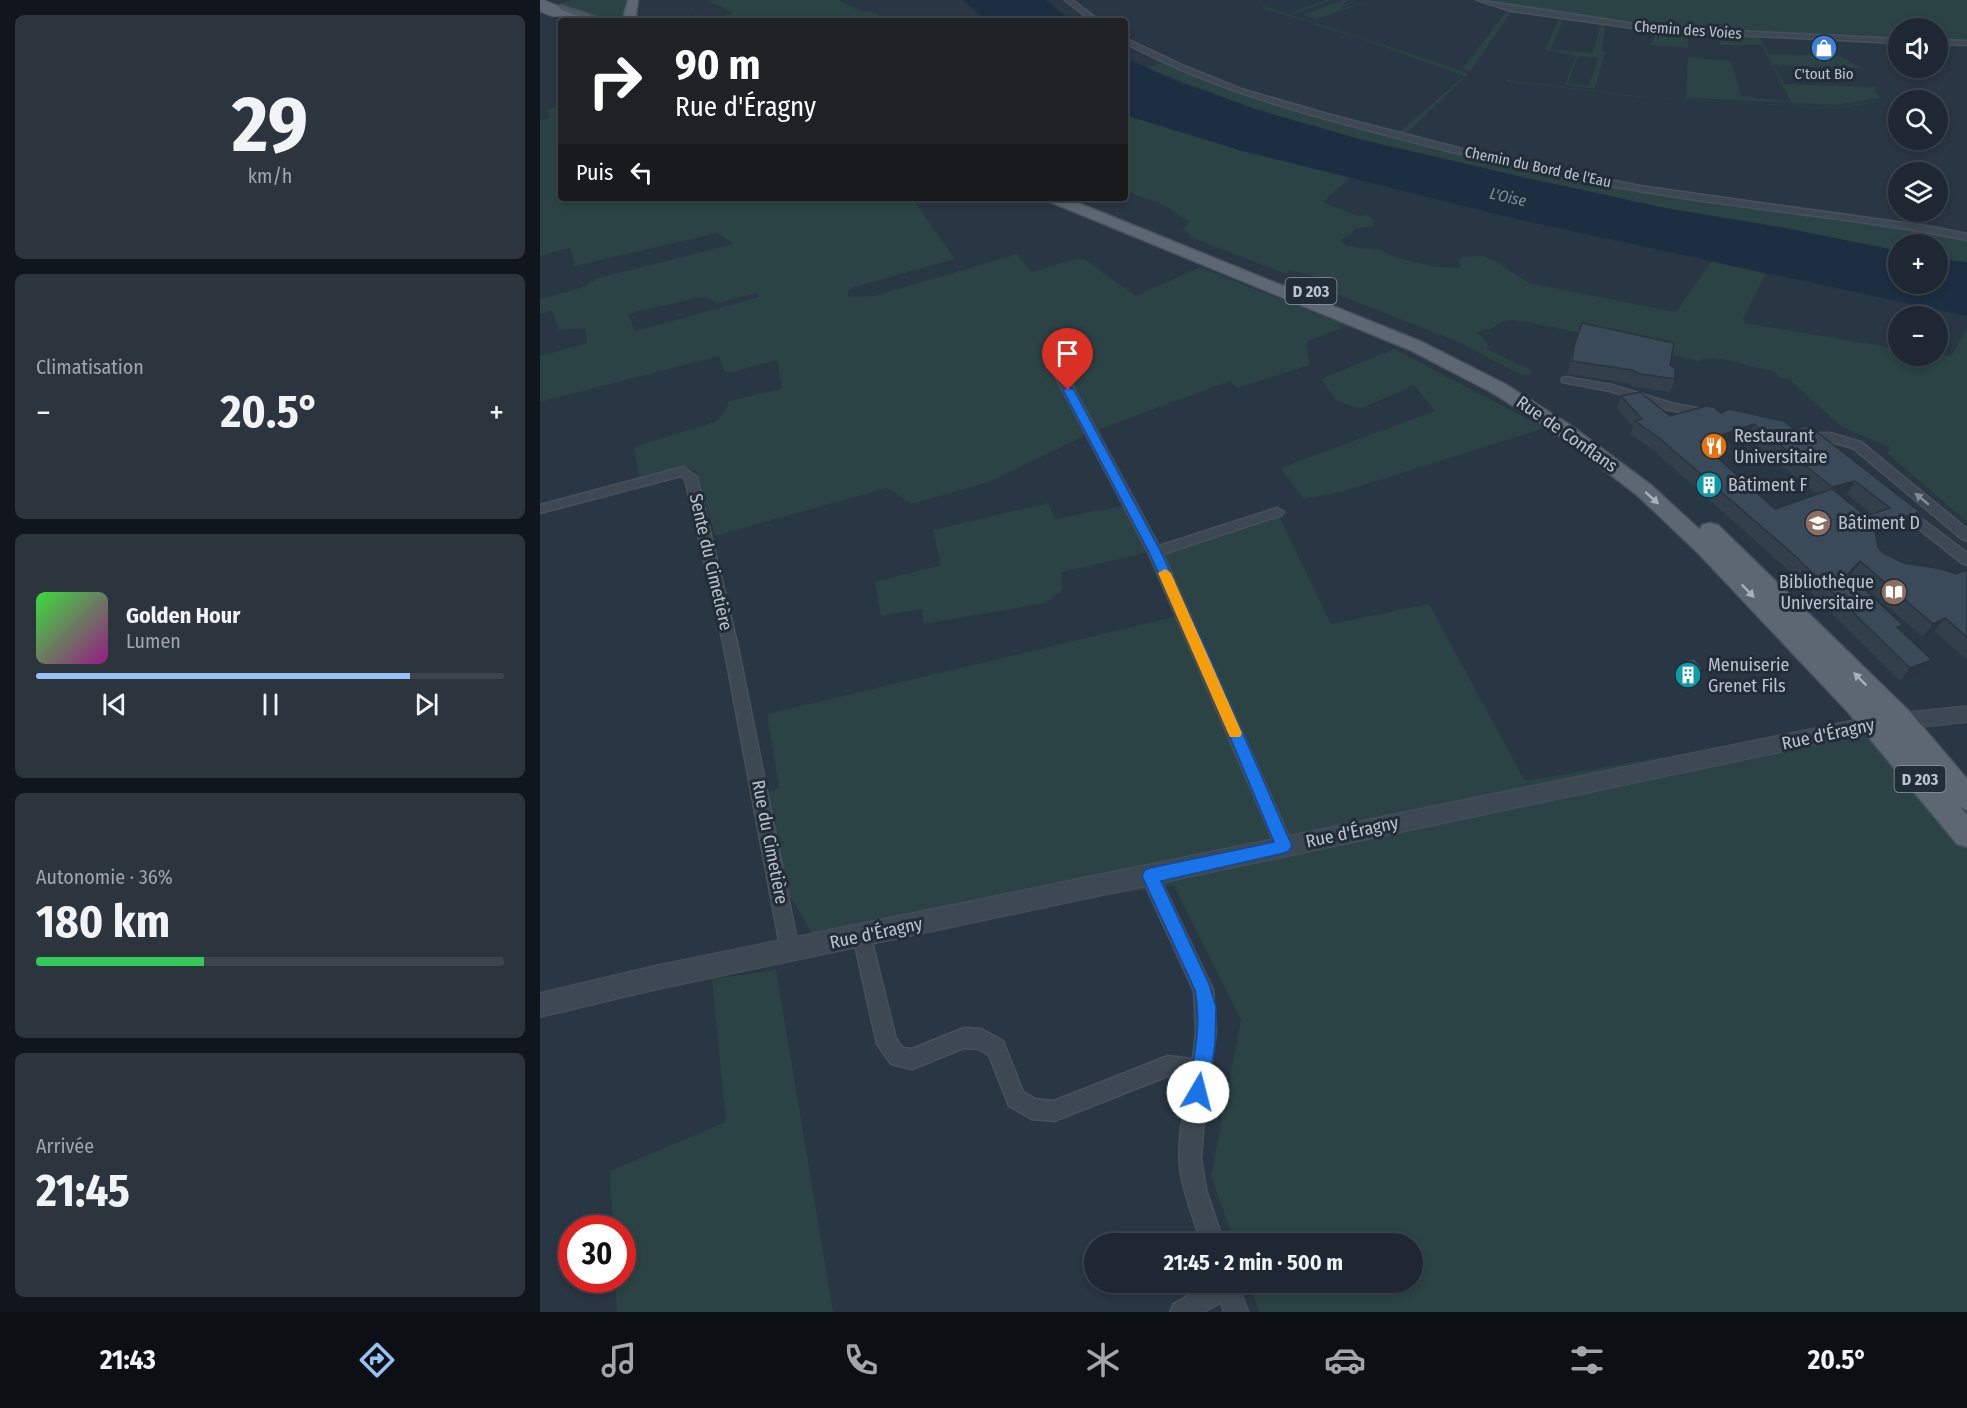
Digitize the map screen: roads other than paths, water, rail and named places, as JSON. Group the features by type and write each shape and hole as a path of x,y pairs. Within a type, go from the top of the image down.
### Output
{"main road":[{"path":"632,18 630,9 633,0"},
{"path":"540,5 561,6 590,18"},
{"path":"540,5 561,6 579,18"},
{"name":"Rue de Conflans","path":"1060,201 1400,339 1474,374 1531,407 1612,464 1675,518 1874,724 1967,835"},
{"name":"Rue de Conflans","path":"1085,201 1423,337 1489,369 1554,407 1620,453 1683,505 1902,720 1967,798"}],"street":[{"path":"1068,0 1092,18"},
{"name":"Chemin des Voies","path":"1480,0 1512,9 1646,28 1888,40"},
{"name":"Chemin du Bord de l'Eau","path":"1128,42 1208,81 1322,116 1458,151 1680,195 1903,225 1967,237"},
{"path":"1948,42 1967,43"},
{"path":"1058,370 1155,552 1284,846"},
{"path":"1566,380 1595,384 1669,406 1722,416"},
{"path":"1836,456 1815,436 1830,437 1857,445 1967,536"},
{"name":"Sente du Cimetière","path":"540,509 683,471 691,477 749,732"},
{"path":"1903,483 1886,493 1967,560"},
{"path":"1155,552 1277,512"},
{"name":"Rue d'Éragny","path":"547,1005 654,978 1874,724 1967,714"},
{"name":"Rue du Cimetière","path":"749,732 790,951"},
{"path":"1150,876 1203,990 1208,1023 1200,1070 1190,1165 1210,1233"},
{"path":"862,936 887,1044 898,1057 912,1059 964,1038 981,1039 996,1048 1016,1099 1032,1109 1054,1111 1168,1066 1200,1070"},
{"path":"1182,1312 1212,1293"},
{"path":"1228,1293 1236,1312"}],"water":[{"path":"963,0 1046,0 1067,18 984,18"},
{"name":"L'Oise","path":"1128,59 1173,80 1258,110 1359,139 1665,208 1780,227 1888,249 1888,294 1948,294 1948,260 1967,262 1967,316 1948,312 1948,306 1921,306 1516,219 1243,151 1128,116"}],"place":[{"name":"C'tout Bio","path":"1824,48"},
{"name":"Restaurant Universitaire","path":"1714,446"},
{"name":"Bâtiment F","path":"1709,485"},
{"name":"Bâtiment D","path":"1818,523"},
{"name":"Bibliothèque Universitaire","path":"1894,592"},
{"name":"Menuiserie Grenet Fils","path":"1688,675"}]}
